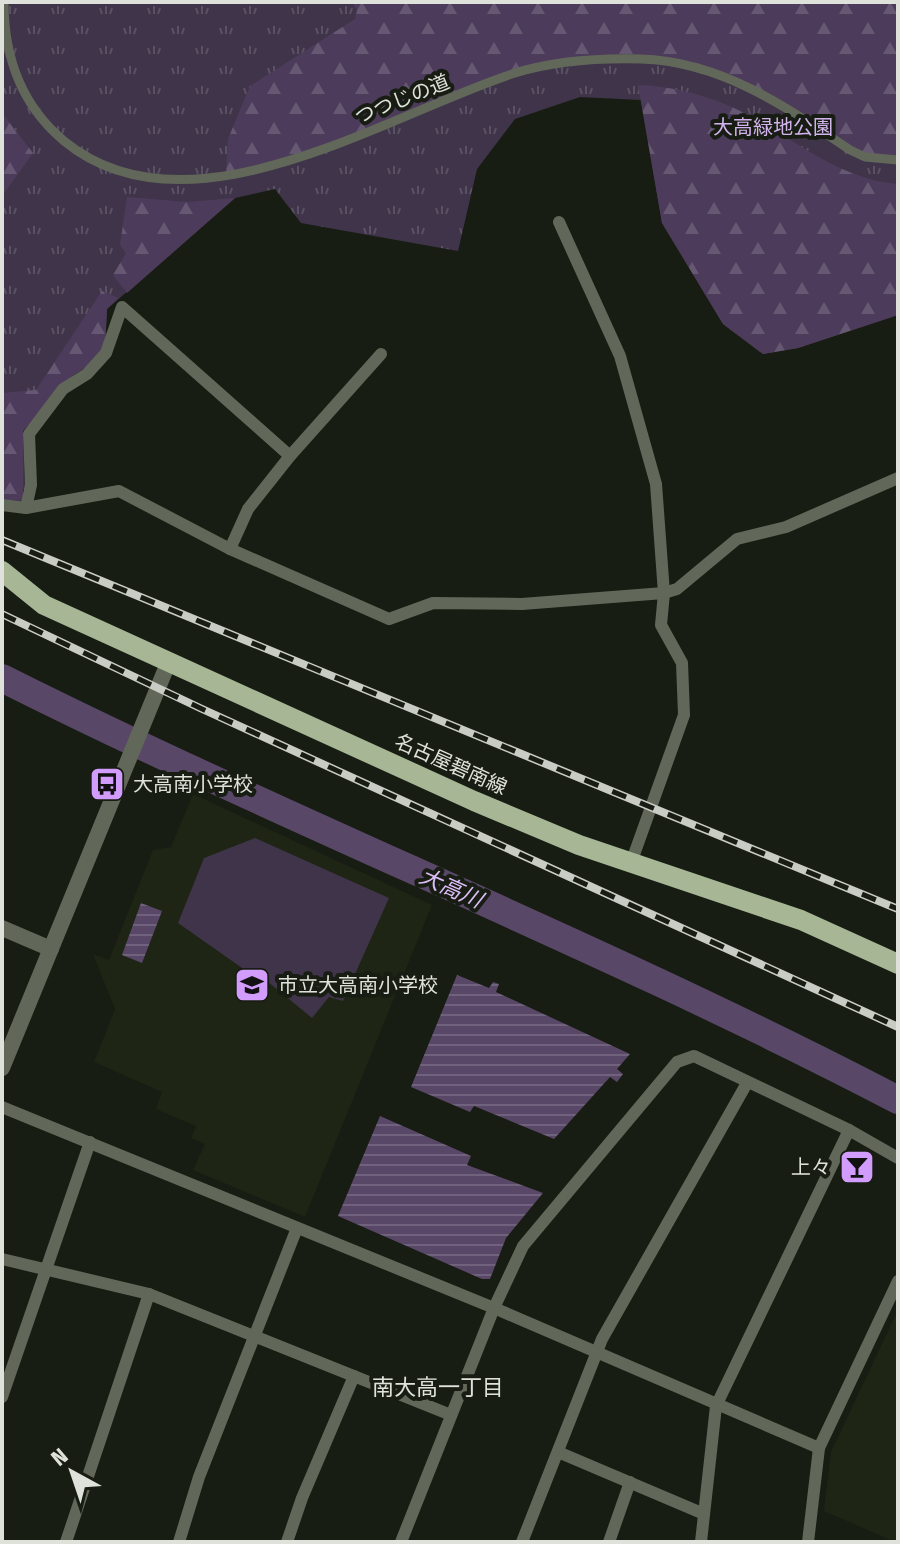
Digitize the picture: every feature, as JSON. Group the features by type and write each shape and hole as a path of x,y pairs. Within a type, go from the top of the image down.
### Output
{"main road":[{"name":"名古屋碧南線","path":"2,571 44,605 474,801 631,863 801,920 898,964"}],"street":[{"name":"つつじの道","path":"4,2 8,57 25,95 49,128 77,151 114,171 134,175 218,177 284,164 518,72 608,60 675,62 714,73 746,85 850,150 865,157 898,160"},
{"path":"559,222 620,356 656,484 664,593 661,625 682,663 684,715 631,863"},
{"path":"26,508 31,485 29,434 63,389 87,374 106,353 122,307 290,456"},
{"path":"230,549 248,509 290,456 381,354"},
{"path":"2,505 26,508 119,491 230,549 389,619 433,603 522,604 664,593 677,589 737,539 786,527 898,478"},
{"path":"2,1068 169,661"},
{"path":"2,928 51,949"},
{"path":"401,1542 494,1308 523,1246 677,1062 694,1056 849,1130 898,1158"},
{"path":"522,1542 596,1355 747,1083"},
{"path":"2,1107 494,1308 596,1355 819,1448"},
{"path":"701,1542 716,1406 849,1130"},
{"path":"2,1397 90,1142"},
{"path":"179,1542 199,1477 297,1228"},
{"path":"2,1259 149,1294 451,1415"},
{"path":"808,1542 819,1448 898,1281"},
{"path":"66,1542 149,1294"},
{"path":"287,1542 302,1498 354,1376"},
{"path":"558,1452 704,1514"},
{"path":"609,1542 630,1482"}],"shaded area":[{"name":"市立大高南小学校","path":"193,794 432,905 305,1217 193,1170 205,1144 191,1138 196,1126 156,1109 162,1092 94,1062 115,1009 93,954 109,960 153,850 171,847"},
{"path":"141,903 162,911 142,963 122,955"},
{"path":"457,975 489,988 493,982 499,984 496,992 630,1054 617,1069 623,1074 617,1082 610,1077 554,1139 474,1106 470,1112 411,1087"},
{"path":"380,1116 471,1156 467,1165 543,1193 506,1238 490,1279 482,1279 338,1216"},
{"path":"898,1310 898,1542 895,1542 824,1511 831,1452"}],"green space":[{"name":"大高緑地公園","path":"2,2 898,2 898,315 798,348 763,354 723,324 662,223 641,100 580,97 515,119 477,169 458,251 301,223 275,189 235,198 107,309 105,346 96,361 72,376 23,431 25,489 2,500"},
{"path":"352,2 898,2 898,160 865,157 746,86 675,62 608,60 518,72 314,154 226,175 228,139 250,86 355,19 357,10"},
{"path":"638,85 680,90 712,99 745,113 828,162 873,180 898,184 898,315 798,348 763,354 723,324 662,223"},
{"path":"2,113 33,153 2,196"},
{"path":"127,197 187,202 235,198 127,293 113,275 126,253 120,245"},
{"path":"102,291 118,298 107,309 105,346 96,361 72,376 23,431 23,501 2,500 2,393 36,390"},
{"path":"255,838 389,898 343,1001 329,997 312,1018 267,981 265,984 178,923 204,858"}],"waterway":[{"name":"大高川","path":"2,678 225,785 676,990 898,1100"}],"railway":[{"path":"2,540 898,909"},
{"path":"2,614 200,708 898,1027"}],"place":[{"name":"大高南小学校","path":"107,784"},
{"name":"市立大高南小学校","path":"252,985"},
{"name":"上々","path":"857,1167"}],"district":[{"name":"南大高一丁目","path":"438,1387"}]}
